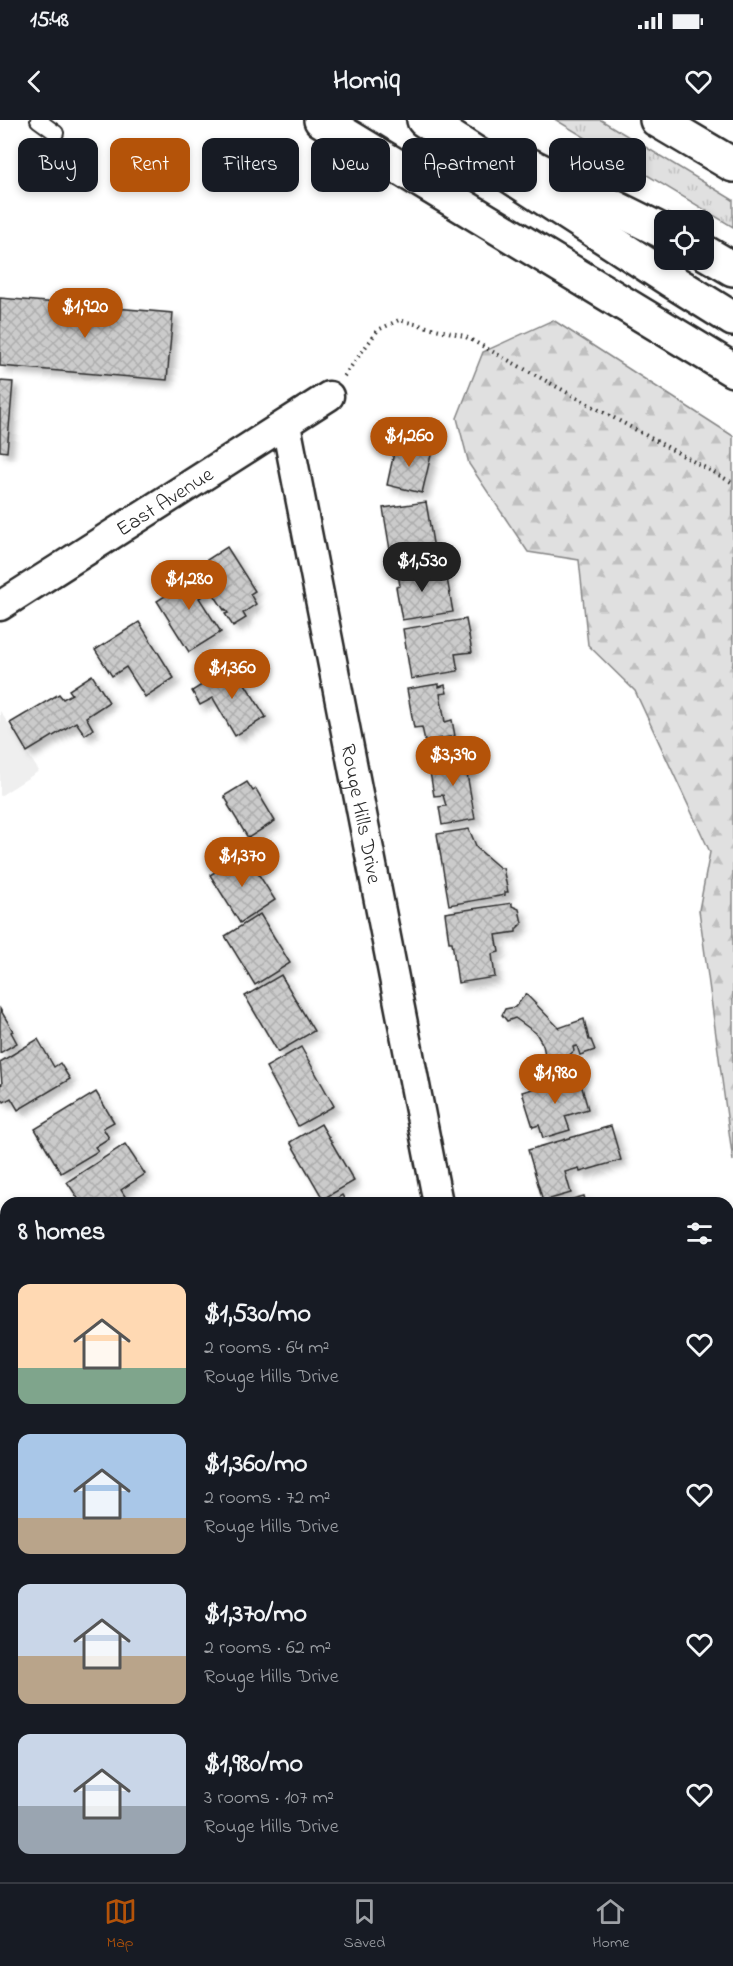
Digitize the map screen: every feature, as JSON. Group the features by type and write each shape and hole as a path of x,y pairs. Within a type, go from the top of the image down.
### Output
{"highway":[{"path":"321,120 733,370"},
{"path":"424,120 733,319"},
{"path":"437,120 654,227"},
{"path":"657,120 733,165"},
{"path":"714,258 733,269"}],"street":[{"name":"East Avenue","path":"0,606 329,396"},
{"name":"Rouge Hills Drive","path":"286,425 437,1197"}],"lane":[{"path":"38,120 56,133"}],"path":[{"path":"329,396 378,330 399,320 464,336 733,483"}],"shaded area":[{"path":"0,711 39,771 0,796"}],"green space":[{"path":"556,120 601,120 631,138 586,138"},
{"path":"646,147 733,200 733,227 714,216 714,210 705,210 646,174"},
{"path":"553,320 733,436 733,1161 699,910 710,852 635,691 588,645 579,560 528,552 469,464 457,418 483,352"}],"building":[{"path":"0,298 173,313 167,380 0,366"},
{"path":"0,381 13,382 7,452 0,451"},
{"path":"396,443 432,451 422,493 387,485"},
{"path":"426,502 435,555 392,562 383,508"},
{"path":"227,547 255,591 250,594 256,604 243,613 246,618 233,626 225,614 228,613 196,567"},
{"path":"427,564 430,581 447,578 453,612 402,620 396,587 400,586 397,568"},
{"path":"192,569 207,593 199,598 221,632 189,652 157,601 173,591 168,584"},
{"path":"466,619 472,652 455,654 458,671 411,679 403,629"},
{"path":"139,622 174,678 145,697 126,667 112,676 95,650"},
{"path":"233,665 266,717 235,736 213,698 200,705 192,691"},
{"path":"92,675 109,702 86,717 93,729 85,735 76,722 27,752 10,723 59,694 63,699 72,694 69,690"},
{"path":"439,684 439,687 445,685 447,693 440,694 445,722 452,720 455,736 425,741 422,727 414,728 407,689"},
{"path":"468,753 472,773 467,774 475,819 442,825 439,807 446,806 443,795 434,796 428,760"},
{"path":"247,782 253,791 256,789 275,821 248,838 224,796"},
{"path":"469,829 477,848 500,868 503,868 508,892 505,892 505,895 449,905 437,834"},
{"path":"245,853 275,900 240,923 210,875"},
{"path":"512,903 512,906 519,909 522,923 516,932 496,935 499,952 492,954 495,977 458,983 445,913"},
{"path":"260,914 290,963 255,985 225,936"},
{"path":"281,975 314,1031 278,1052 245,996"},
{"path":"526,994 559,1028 584,1019 589,1040 595,1050 580,1055 577,1046 573,1047 574,1051 567,1057 563,1066 548,1070 543,1045 536,1033 515,1018 507,1021 502,1015 505,1009 515,1007"},
{"path":"0,1009 17,1043 0,1053"},
{"path":"38,1039 54,1067 60,1063 70,1079 18,1110 11,1098 4,1102 0,1095 2,1084 0,1062"},
{"path":"301,1047 334,1106 298,1126 266,1067"},
{"path":"579,1077 588,1109 565,1116 570,1130 543,1138 539,1125 533,1127 522,1092"},
{"path":"96,1092 114,1122 103,1128 109,1138 95,1147 98,1151 61,1173 35,1129"},
{"path":"321,1124 354,1181 326,1197 322,1197 290,1142"},
{"path":"611,1126 621,1160 580,1172 579,1168 565,1172 571,1193 557,1197 542,1197 528,1150"},
{"path":"125,1144 145,1174 121,1190 125,1197 77,1197 67,1182"}]}
